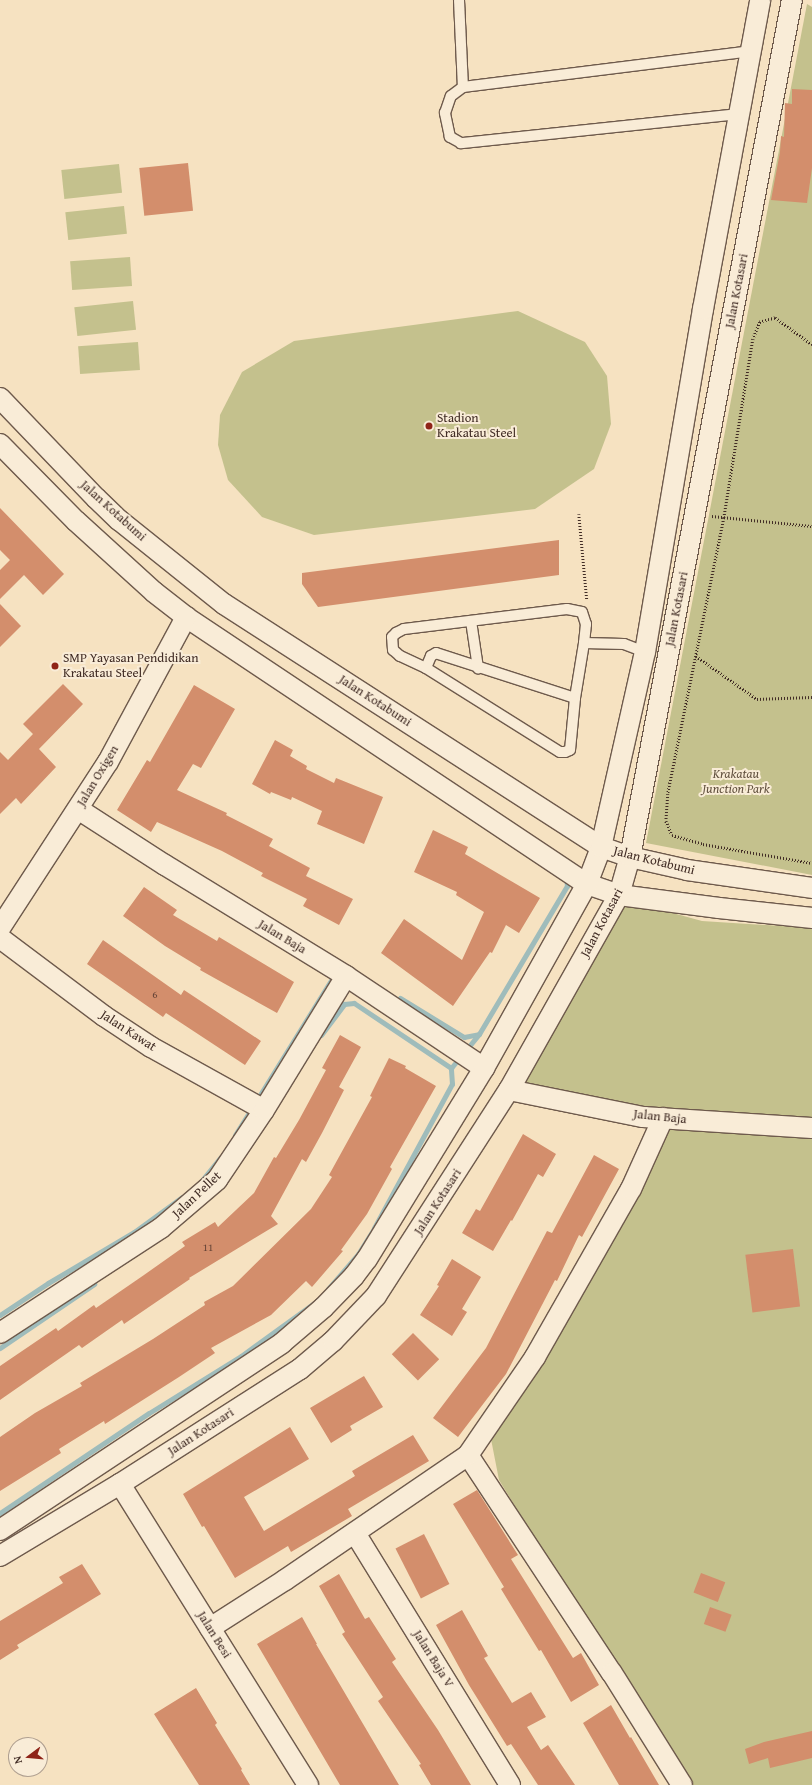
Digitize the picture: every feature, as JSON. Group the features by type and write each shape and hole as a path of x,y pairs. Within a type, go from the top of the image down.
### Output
{"street":[{"name":"Jalan Kotasari","path":"0,1530 282,1343 323,1308 354,1276 367,1259 587,884 601,847 645,652 703,309 760,0"},
{"name":"Jalan Kotasari","path":"0,1556 120,1484 300,1369 334,1340 376,1296 509,1090 619,895 630,857 792,0"},
{"name":"Jalan Kotabumi","path":"0,398 119,520 224,604 601,847 630,857 687,870 812,888"},
{"path":"0,444 76,521 154,592 186,617 587,884 619,895 812,918"},
{"path":"76,521 96,498"},
{"name":"Jalan Oxigen","path":"0,928 108,762 186,617"},
{"name":"Jalan Baja","path":"78,809 217,898 346,976 481,1067"},
{"name":"Jalan Kawat","path":"0,938 104,1016 145,1043 257,1106"},
{"name":"Jalan Pellet","path":"0,1333 161,1228 217,1180 257,1106 346,976"},
{"name":"Jalan Baja","path":"509,1090 643,1117 812,1128"},
{"path":"210,1628 355,1533 468,1455 535,1357 631,1189 662,1118"},
{"path":"354,1276 376,1296"},
{"path":"468,1455 612,1673 682,1785"},
{"name":"Jalan Besi","path":"120,1484 308,1785"},
{"name":"Jalan Baja V","path":"355,1533 510,1785"}],"lane":[{"path":"459,0 463,87"},
{"path":"738,114 460,143 450,137 445,113 451,96 463,87 750,51"},
{"path":"567,609 582,612 586,624 575,698 570,750 560,752 426,668 400,656 393,650 392,637 404,629 471,621 567,609"},
{"path":"471,621 478,668"},
{"path":"584,643 624,644 645,652"},
{"path":"426,668 431,656 436,653 478,668 575,698"}],"path":[{"path":"812,345 775,318 760,322 753,339 724,518 668,794 666,821 672,836 703,844 812,862"},
{"path":"579,514 587,604 582,612"},
{"path":"724,518 812,526"},
{"path":"696,656 757,699 812,697"}],"green space":[{"name":"Krakatau Junction Park","path":"807,4 812,7 812,875 646,843"},
{"path":"119,164 122,193 64,199 61,170"},
{"path":"124,206 127,234 68,240 65,212"},
{"path":"130,257 132,286 72,290 70,261"},
{"path":"133,301 136,330 77,336 74,307"},
{"path":"518,311 585,342 607,376 611,424 594,469 535,509 314,535 262,517 228,480 218,445 220,415 242,372 294,341"},
{"path":"138,342 140,370 80,374 78,346"},
{"path":"614,897 702,921 812,928 812,1785 686,1785 499,1480 490,1434 663,1127 517,1080"}],"building":[{"path":"792,89 812,90 812,168 807,203 771,200 780,152 781,136 784,137 785,103 792,104"},
{"path":"188,163 193,211 144,216 139,168"},
{"path":"0,508 64,574 43,595 24,575 0,599 0,570 10,560 0,550"},
{"path":"559,540 559,575 318,607 302,584 302,573"},
{"path":"0,604 21,626 0,647"},
{"path":"63,684 83,704 39,749 56,767 21,804 16,798 0,814 0,752 8,760 33,734 23,724"},
{"path":"194,685 235,709 201,768 193,764 177,790 227,813 226,815 273,839 269,846 310,868 306,876 353,899 339,925 303,906 307,899 261,876 263,873 222,851 157,822 151,832 117,810 147,760 150,762"},
{"path":"275,740 293,750 290,756 307,766 306,769 334,783 336,778 383,797 364,844 317,824 322,811 292,797 291,800 271,792 270,794 252,784"},
{"path":"433,830 468,847 465,854 540,898 519,933 506,925 492,953 490,952 453,1006 381,953 404,919 462,960 484,912 456,895 457,892 414,872"},
{"path":"144,887 177,910 173,915 217,941 219,937 294,982 277,1013 200,970 201,968 165,946 123,916"},
{"path":"103,940 181,995 184,990 261,1041 245,1065 166,1013 163,1017 87,964"},
{"path":"340,1035 361,1047 339,1087 344,1090 322,1133 306,1162 302,1159 271,1216 278,1224 189,1278 190,1279 124,1324 122,1320 82,1348 79,1345 0,1400 0,1366 56,1328 58,1331 94,1305 96,1308 185,1246 182,1242 215,1222 218,1227 254,1193 274,1157 276,1158 299,1120 326,1070 322,1068"},
{"path":"389,1058 406,1066 405,1068 436,1086 390,1167 392,1169 367,1214 341,1250 343,1251 312,1287 306,1281 271,1315 211,1348 215,1353 105,1424 104,1421 59,1449 61,1453 0,1491 0,1437 35,1413 82,1386 80,1383 153,1339 205,1305 204,1302 233,1286 311,1209 332,1177 329,1175 372,1097 370,1096"},
{"path":"523,1134 556,1154 543,1177 538,1174 512,1221 511,1220 493,1251 462,1233 476,1209 480,1211"},
{"path":"594,1155 619,1169 582,1237 579,1235 557,1281 555,1280 506,1374 458,1437 433,1418 486,1348 547,1231 552,1233"},
{"path":"793,1249 800,1307 752,1312 745,1255"},
{"path":"452,1259 481,1277 462,1309 467,1312 452,1336 420,1315 439,1286 437,1285"},
{"path":"413,1333 439,1359 418,1380 392,1354"},
{"path":"364,1376 383,1407 350,1426 352,1430 331,1443 310,1408"},
{"path":"290,1427 309,1459 244,1497 264,1531 355,1476 352,1471 413,1435 429,1461 348,1509 352,1516 291,1552 288,1546 235,1578 204,1526 202,1527 183,1494"},
{"path":"477,1490 518,1555 511,1559 573,1658 581,1653 599,1685 571,1702 541,1650 539,1651 501,1589 504,1587 453,1504"},
{"path":"424,1534 449,1584 421,1598 395,1549"},
{"path":"82,1564 101,1594 17,1645 19,1648 0,1660 0,1621 63,1583 59,1577"},
{"path":"701,1573 725,1582 718,1602 693,1593"},
{"path":"339,1574 365,1619 369,1617 396,1659 392,1662 438,1730 471,1785 431,1785 419,1765 421,1764 378,1701 383,1697 342,1634 345,1632 319,1586"},
{"path":"710,1607 732,1615 725,1632 704,1624"},
{"path":"462,1610 488,1656 484,1658 512,1703 531,1692 546,1717 527,1727 541,1750 548,1745 575,1785 538,1785 511,1744 507,1746 469,1685 436,1625"},
{"path":"302,1617 316,1644 399,1785 340,1785 257,1644"},
{"path":"196,1688 217,1723 215,1725 250,1785 199,1785 154,1714"},
{"path":"611,1705 659,1785 619,1785 583,1723"},
{"path":"812,1731 812,1758 770,1768 768,1758 749,1764 745,1749 764,1742"}],"waterway":[{"path":"400,998 464,1037 479,1034 567,886 566,877"},
{"path":"254,1096 258,1098 333,977"},
{"path":"321,1035 344,1004 354,1003 451,1068"},
{"path":"466,1050 479,1034"},
{"path":"328,1289 358,1254 374,1228 452,1084 451,1068 461,1056"},
{"path":"235,1135 252,1108"},
{"path":"198,1185 221,1157"},
{"path":"0,1315 48,1283 134,1232 182,1197"},
{"path":"0,1348 94,1284"},
{"path":"0,1513 149,1413 241,1356 318,1300"}],"place":[{"name":"Stadion Krakatau Steel","path":"429,426"},
{"name":"SMP Yayasan Pendidikan Krakatau Steel","path":"55,666"}]}
